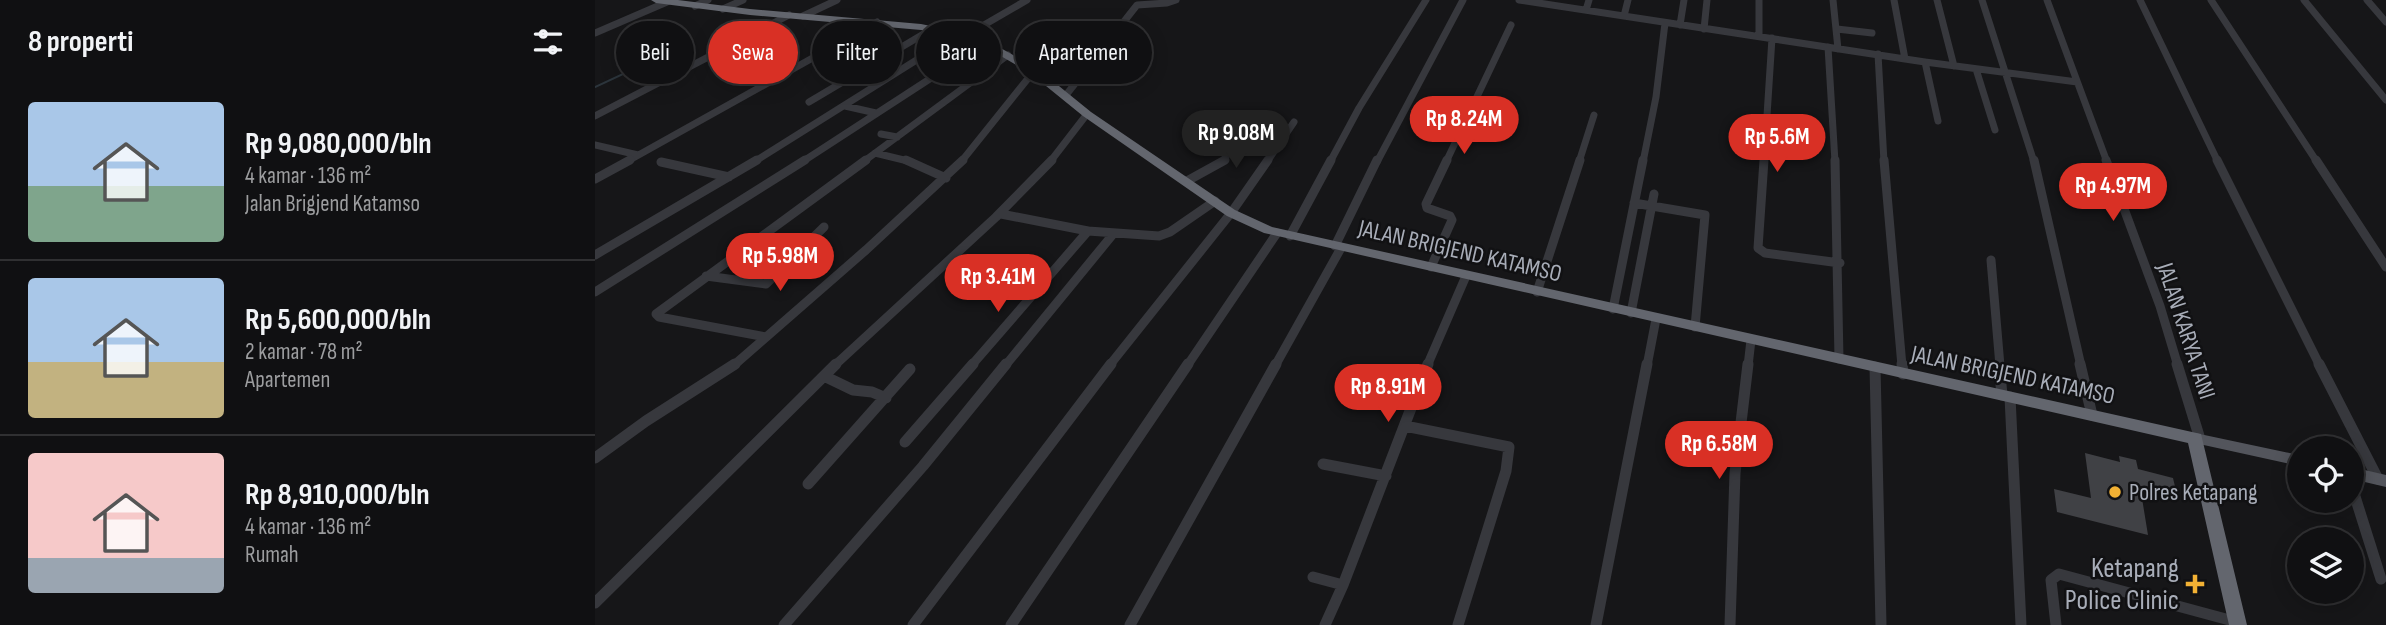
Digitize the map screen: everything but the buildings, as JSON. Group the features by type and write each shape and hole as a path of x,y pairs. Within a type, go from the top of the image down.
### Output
{"highway":[{"name":"JALAN BRIGJEND KATAMSO","path":"661,1 864,21"},
{"name":"JALAN BRIGJEND KATAMSO","path":"1001,51 1015,59"},
{"name":"JALAN BRIGJEND KATAMSO","path":"1051,84 1087,114 1231,213 1251,224 1283,234 2197,439"},
{"path":"2197,439 2238,623"}],"main road":[{"name":"JALAN BRIGJEND KATAMSO","path":"2197,439 2287,458"},
{"path":"2364,476 2382,480"}],"street":[{"path":"695,6 708,0"},
{"path":"723,9 743,0"},
{"path":"595,116 796,16 837,0"},
{"path":"988,21 1027,0"},
{"path":"1066,95 1137,5 1147,2 1170,4 1176,0"},
{"path":"1010,625 1283,234 1426,0"},
{"path":"1130,625 1338,247 1397,120 1463,0"},
{"path":"1522,0 2006,74 2077,82"},
{"path":"1586,10 1589,0"},
{"path":"1624,16 1628,0"},
{"path":"1680,25 1684,0"},
{"path":"1704,29 1707,0"},
{"path":"1759,0 1759,36"},
{"path":"1833,0 1838,48"},
{"path":"1894,0 1905,59"},
{"path":"1937,0 1954,66"},
{"path":"1982,0 2031,147 2092,415"},
{"name":"JALAN KARYA TANI","path":"2047,0 2160,306 2197,439"},
{"path":"2140,0 2262,253 2382,480"},
{"path":"2211,0 2386,267"},
{"path":"2304,0 2386,100"},
{"path":"2367,0 2386,22"},
{"path":"595,33 661,1"},
{"path":"1613,309 1656,97 1665,23"},
{"path":"1431,267 1452,220 1450,216 1431,211 1426,204 1511,25"},
{"path":"1837,29 1872,33"},
{"path":"809,102 916,38"},
{"path":"1772,38 1758,248 1762,253 1840,263"},
{"path":"1828,47 1840,263 1839,359"},
{"path":"1878,54 1887,219 1903,374"},
{"path":"766,337 656,315 1008,55"},
{"path":"595,180 812,58"},
{"path":"1925,62 1938,121"},
{"path":"595,255 916,63"},
{"path":"1976,69 1995,130"},
{"path":"595,292 921,84"},
{"path":"595,458 646,421 720,376 766,337 946,178 1023,84"},
{"path":"845,106 876,113"},
{"path":"595,603 824,376 948,258 1029,188 1087,114"},
{"path":"1538,292 1594,115"},
{"path":"913,625 1157,303 1231,213 1294,122"},
{"path":"881,134 897,137"},
{"path":"1187,181 1225,160 1236,143 1278,148"},
{"path":"595,145 638,155"},
{"path":"876,153 911,161 922,169 946,178"},
{"path":"661,162 729,177"},
{"path":"1631,313 1654,194"},
{"path":"1001,214 1088,231 1150,237 1165,234 1215,201"},
{"path":"1634,203 1705,215 1695,327"},
{"path":"706,276 766,284 824,227"},
{"path":"905,442 1088,231"},
{"path":"784,625 923,466 1114,233"},
{"path":"1991,260 2006,396 2021,625"},
{"path":"1325,625 1466,276"},
{"path":"1596,625 1656,319"},
{"path":"1730,625 1735,473 1751,340"},
{"path":"1875,367 1874,434 1881,625"},
{"path":"808,484 911,369"},
{"path":"824,376 853,390 872,391 885,398"},
{"path":"1405,426 1509,447 1506,471 1458,625"},
{"path":"1323,464 1386,476"},
{"path":"2360,513 2381,579"},
{"path":"2056,625 2051,580 2059,574 2238,623"},
{"path":"1313,577 1343,585"}],"waterway":[{"path":"595,87 616,77"}],"place":[{"name":"Polres Ketapang","path":"2115,492"},
{"name":"Ketapang Police Clinic","path":"2195,584"}]}
